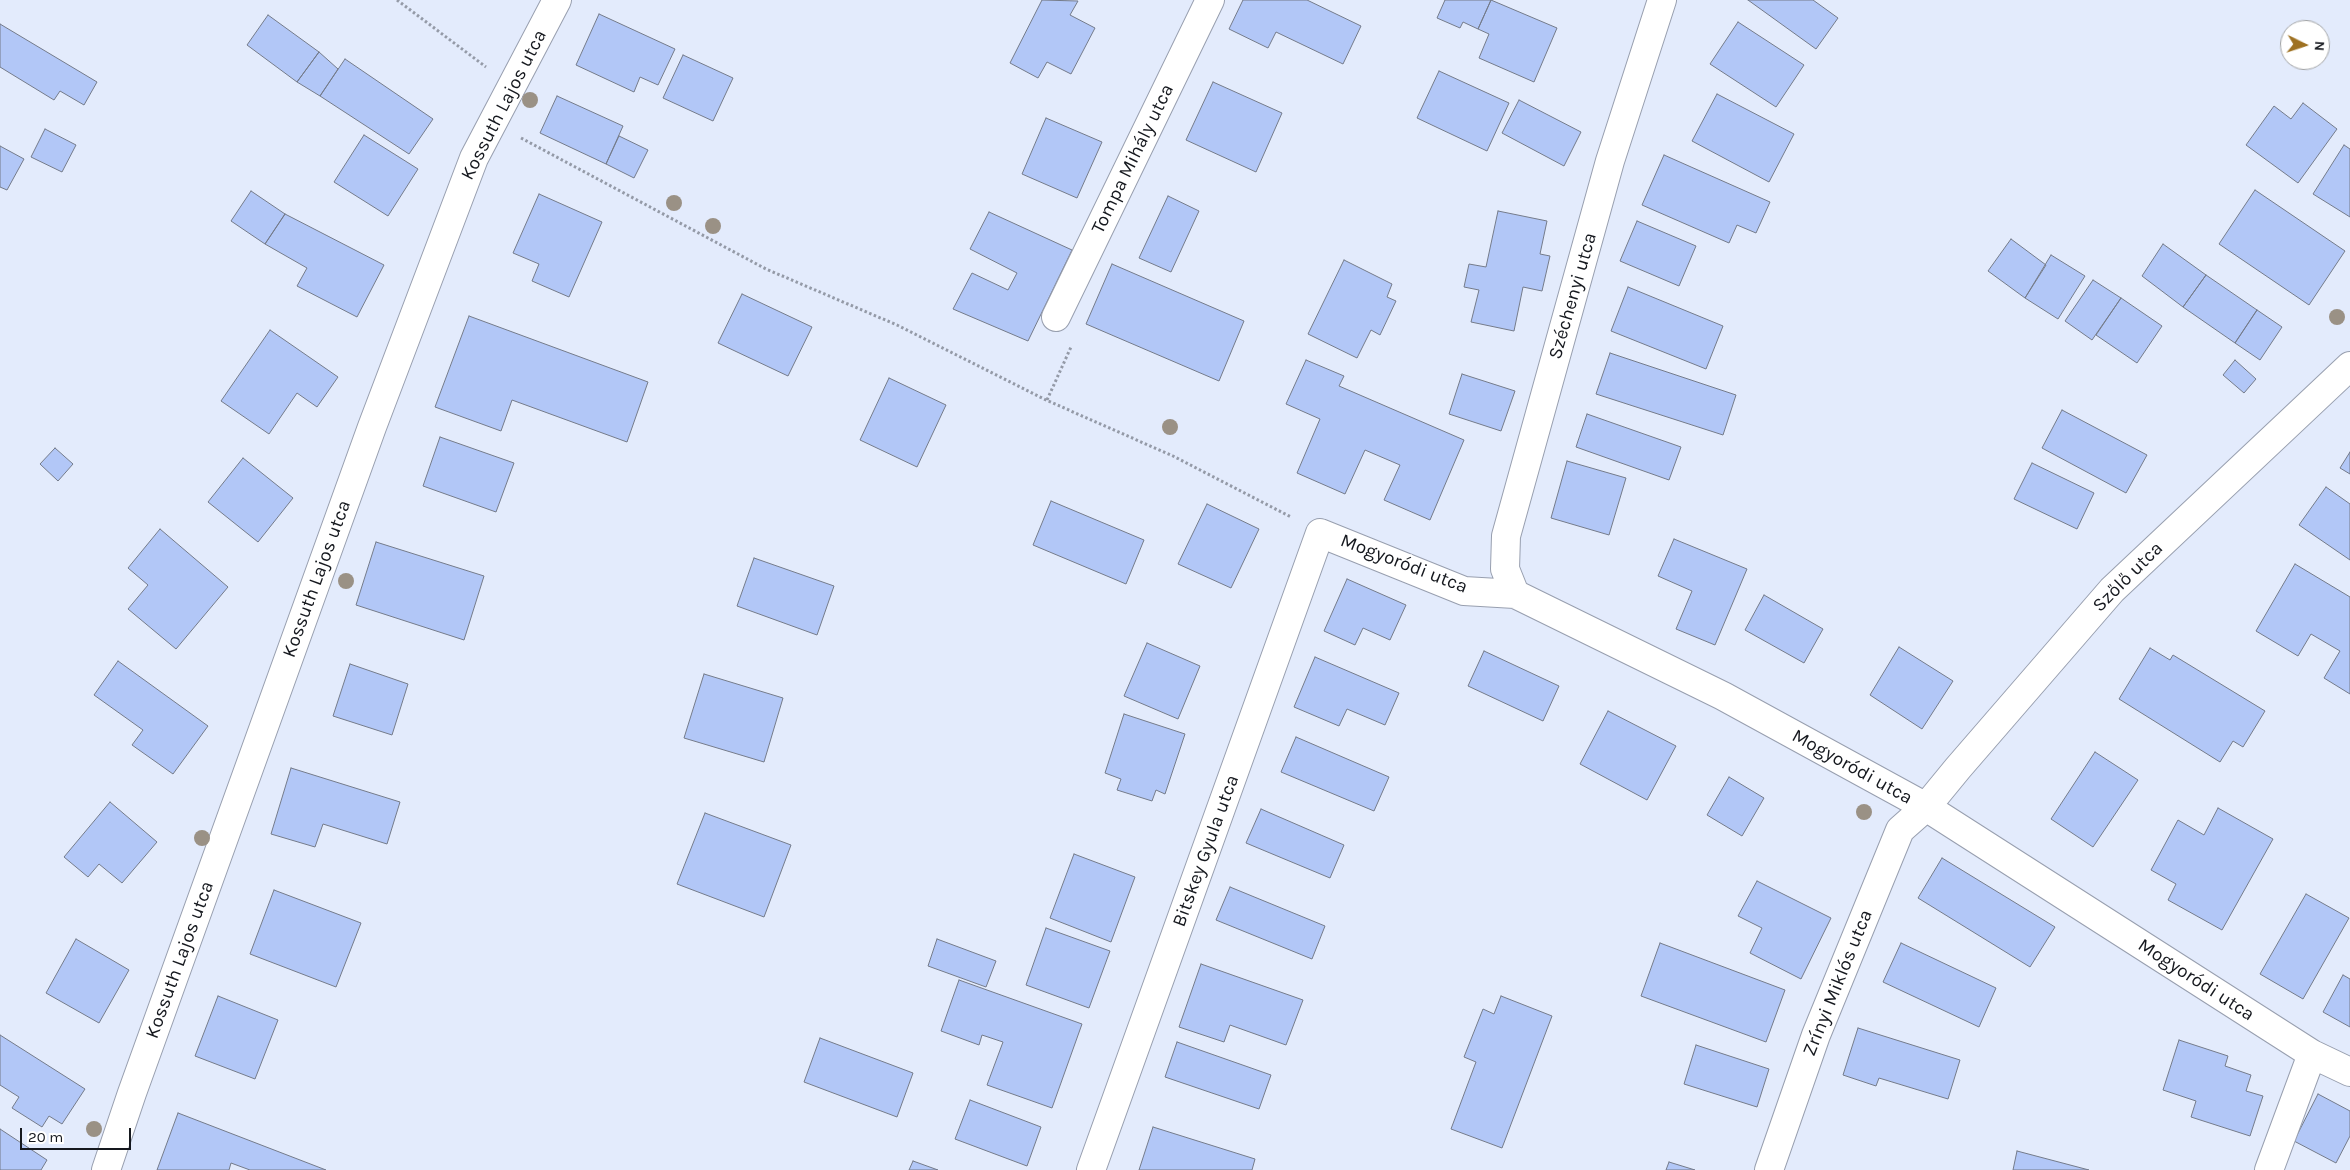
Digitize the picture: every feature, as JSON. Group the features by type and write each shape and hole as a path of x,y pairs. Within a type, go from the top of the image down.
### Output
{"street":[{"name":"Kossuth Lajos utca","path":"106,1170 132,1093 372,428 474,158 557,0"},
{"name":"Tompa Mihály utca","path":"1056,318 1210,0"},
{"name":"Széchenyi utca","path":"1515,594 1505,569 1506,536 1610,161 1662,0"},
{"name":"Szőlő utca","path":"1926,808 1958,768 2112,590 2350,366"},
{"name":"Mogyoródi utca","path":"1320,533 1464,591 1515,594 1723,696 1926,808 2312,1054 2350,1072"},
{"name":"Bitskey Gyula utca","path":"1091,1170 1320,533"},
{"name":"Zrínyi Miklós utca","path":"1769,1170 1816,1035 1900,830 1926,808"},
{"path":"2269,1170 2312,1054"}],"path":[{"path":"397,0 498,76 502,104 516,136 766,269 897,325 1046,400 1174,456 1320,533"},
{"path":"1046,400 1075,338"}],"building":[{"path":"1042,0 1078,1 1070,15 1095,28 1071,74 1047,62 1038,78 1010,63"},
{"path":"1243,0 1307,0 1361,26 1343,64 1276,32 1268,48 1229,29"},
{"path":"1445,0 1491,0 1478,29 1463,22 1460,28 1437,18"},
{"path":"1491,0 1557,28 1534,82 1479,58 1489,34 1478,29"},
{"path":"1748,0 1813,0 1838,18 1816,49"},
{"path":"599,14 675,49 658,85 640,77 634,92 576,65"},
{"path":"268,15 319,52 297,82 247,45"},
{"path":"1738,22 1804,65 1776,107 1710,64"},
{"path":"0,24 97,82 84,105 60,91 54,100 0,67"},
{"path":"319,52 338,69 320,96 297,82"},
{"path":"683,55 733,78 713,121 663,98"},
{"path":"345,59 433,119 409,154 320,96"},
{"path":"1439,71 1509,103 1487,151 1417,118"},
{"path":"1213,82 1282,113 1256,172 1186,140"},
{"path":"1717,94 1794,134 1769,182 1692,141"},
{"path":"557,96 623,126 606,164 540,133"},
{"path":"1519,100 1581,132 1564,166 1502,133"},
{"path":"2303,103 2337,129 2298,183 2246,145 2274,106 2291,119"},
{"path":"1046,118 1102,142 1077,198 1022,174"},
{"path":"45,129 76,145 62,172 31,157"},
{"path":"364,135 418,169 388,216 334,182"},
{"path":"619,136 648,150 634,178 606,164"},
{"path":"2344,145 2350,149 2350,217 2313,194"},
{"path":"0,146 24,159 7,190 0,187"},
{"path":"1664,155 1770,202 1756,233 1737,225 1729,243 1642,205"},
{"path":"2255,190 2345,251 2309,305 2219,244"},
{"path":"251,191 285,214 265,244 231,221"},
{"path":"539,194 602,222 569,297 532,281 539,264 513,253"},
{"path":"1168,196 1199,211 1171,272 1139,258"},
{"path":"1498,211 1547,221 1540,254 1550,256 1542,291 1523,287 1514,331 1471,322 1479,290 1464,287 1469,264 1486,267"},
{"path":"989,212 1072,250 1028,341 953,309 972,273 1008,290 1017,273 970,249"},
{"path":"285,214 384,265 357,317 297,286 307,268 265,244"},
{"path":"1637,221 1696,246 1679,286 1620,261"},
{"path":"2011,239 2046,265 2025,298 1988,271"},
{"path":"2163,244 2206,275 2183,307 2142,276"},
{"path":"2051,255 2085,276 2058,319 2025,298"},
{"path":"1344,260 1392,284 1387,297 1396,301 1380,335 1371,330 1357,358 1308,334"},
{"path":"1112,264 1244,321 1219,381 1086,324"},
{"path":"2206,275 2257,310 2235,343 2183,307"},
{"path":"2093,280 2121,298 2092,340 2065,321"},
{"path":"1628,287 1723,326 1706,369 1611,331"},
{"path":"742,294 812,327 788,376 718,343"},
{"path":"2121,298 2162,326 2137,363 2096,335"},
{"path":"2257,310 2282,327 2260,360 2235,343"},
{"path":"469,316 648,382 627,442 512,400 501,431 435,407"},
{"path":"270,330 338,377 317,407 297,393 269,434 221,401"},
{"path":"1610,353 1736,395 1723,435 1596,394"},
{"path":"1306,360 1344,376 1339,386 1464,440 1430,520 1384,500 1400,465 1365,450 1345,494 1297,473 1320,419 1286,404"},
{"path":"2235,360 2256,379 2244,393 2223,375"},
{"path":"1462,374 1515,391 1501,431 1449,414"},
{"path":"889,378 946,405 917,467 860,440"},
{"path":"2062,410 2147,455 2126,493 2042,448"},
{"path":"1587,414 1681,447 1669,480 1576,447"},
{"path":"440,437 514,463 496,512 423,486"},
{"path":"55,448 73,464 58,481 40,464"},
{"path":"2350,452 2350,474 2340,468"},
{"path":"243,458 293,498 258,542 208,502"},
{"path":"1567,461 1626,478 1609,535 1551,518"},
{"path":"2032,463 2094,493 2077,529 2014,499"},
{"path":"2326,487 2350,504 2350,560 2299,525"},
{"path":"1051,501 1144,540 1126,584 1033,545"},
{"path":"1207,504 1259,529 1231,588 1178,564"},
{"path":"160,529 228,587 176,649 128,609 148,585 128,568"},
{"path":"1674,539 1747,569 1715,645 1676,629 1692,591 1658,576"},
{"path":"376,542 484,576 464,640 356,605"},
{"path":"754,558 834,586 817,635 737,606"},
{"path":"2295,564 2350,597 2350,694 2324,678 2340,651 2311,634 2298,656 2256,631"},
{"path":"1347,579 1406,605 1390,640 1363,628 1355,645 1324,631"},
{"path":"1764,595 1823,629 1804,663 1745,630"},
{"path":"1147,643 1200,666 1178,719 1124,696"},
{"path":"1899,647 1953,681 1922,729 1870,695"},
{"path":"2150,648 2170,660 2173,655 2265,711 2243,747 2233,741 2220,762 2119,699"},
{"path":"1484,651 1559,686 1543,721 1468,686"},
{"path":"1315,657 1399,693 1385,725 1347,709 1339,726 1294,707"},
{"path":"118,661 208,726 173,774 132,745 143,730 94,695"},
{"path":"350,664 408,684 392,735 333,716"},
{"path":"704,674 783,698 764,762 684,738"},
{"path":"1608,711 1676,746 1647,800 1580,764"},
{"path":"1124,714 1185,734 1165,794 1156,790 1152,801 1117,790 1121,779 1105,773"},
{"path":"1296,737 1389,777 1374,811 1281,772"},
{"path":"2095,752 2138,780 2093,847 2051,819"},
{"path":"291,768 400,802 387,844 323,824 315,847 271,834"},
{"path":"1729,777 1764,798 1742,836 1707,815"},
{"path":"110,802 157,842 122,883 99,864 88,877 64,857"},
{"path":"2218,808 2273,839 2222,930 2168,900 2176,884 2151,870 2178,820 2204,835"},
{"path":"1261,809 1344,845 1330,878 1246,843"},
{"path":"705,813 791,845 764,917 677,884"},
{"path":"1074,854 1135,877 1111,942 1050,918"},
{"path":"1942,858 2055,927 2030,967 1918,898"},
{"path":"1757,881 1831,918 1801,979 1750,953 1762,928 1738,916"},
{"path":"1230,887 1325,926 1312,959 1216,920"},
{"path":"274,890 361,923 336,987 250,954"},
{"path":"2306,894 2349,918 2303,999 2260,974"},
{"path":"1046,928 1110,951 1089,1008 1026,985"},
{"path":"76,939 129,970 99,1023 46,993"},
{"path":"937,939 996,961 986,987 928,966"},
{"path":"1660,943 1785,990 1766,1042 1641,996"},
{"path":"1901,943 1996,988 1979,1027 1883,982"},
{"path":"1201,964 1303,1000 1286,1045 1230,1025 1224,1042 1179,1027"},
{"path":"2343,975 2350,979 2350,1027 2323,1012"},
{"path":"959,980 1082,1024 1052,1108 987,1085 1003,1042 982,1035 979,1045 941,1031"},
{"path":"218,996 278,1020 255,1079 195,1056"},
{"path":"1501,996 1552,1016 1502,1148 1451,1129 1476,1062 1464,1057 1483,1009 1494,1014"},
{"path":"1858,1028 1960,1060 1948,1099 1879,1078 1876,1086 1843,1075"},
{"path":"0,1035 85,1089 62,1124 49,1116 42,1127 12,1108 19,1097 0,1085"},
{"path":"820,1038 913,1073 897,1117 804,1082"},
{"path":"2179,1040 2228,1056 2225,1066 2251,1075 2246,1091 2263,1096 2250,1136 2191,1117 2196,1101 2163,1090"},
{"path":"1177,1042 1271,1075 1259,1109 1165,1077"},
{"path":"1696,1045 1769,1069 1757,1107 1684,1084"},
{"path":"2318,1094 2350,1111 2350,1136 2336,1163 2294,1141"},
{"path":"970,1100 1041,1127 1027,1166 955,1139"},
{"path":"178,1113 326,1170 250,1170 231,1163 229,1170 157,1170"},
{"path":"1153,1127 1255,1159 1252,1170 1139,1170"},
{"path":"0,1129 47,1160 41,1170 0,1170"},
{"path":"2017,1151 2089,1170 2013,1170"},
{"path":"913,1161 938,1170 909,1170"},
{"path":"1669,1162 1695,1170 1666,1170"}]}
